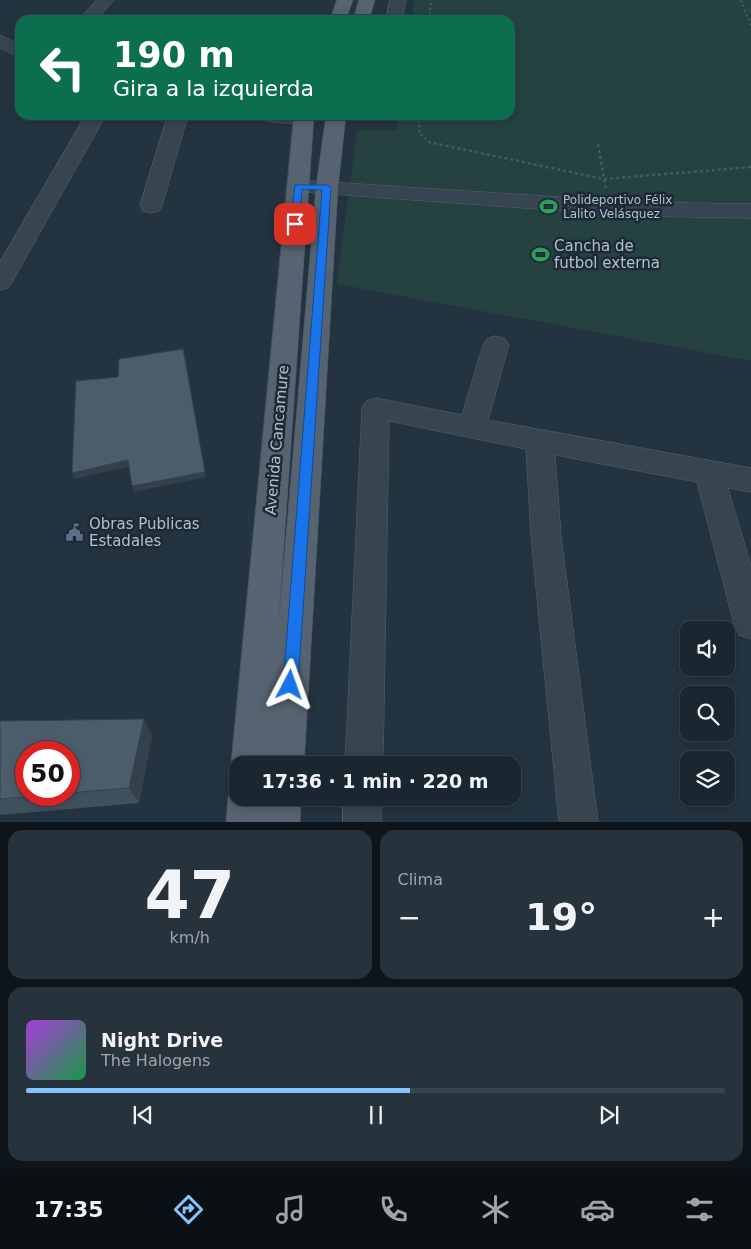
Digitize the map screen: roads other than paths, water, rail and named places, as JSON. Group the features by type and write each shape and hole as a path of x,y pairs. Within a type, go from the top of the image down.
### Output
{"main road":[{"path":"340,15 345,0"},
{"path":"362,15 367,0"},
{"name":"Avenida Cancamure","path":"251,756 304,120"},
{"name":"Avenida Cancamure","path":"286,756 327,187 335,120"},
{"path":"245,822 246,806"},
{"path":"280,822 281,806"}],"street":[{"path":"92,15 106,0"},
{"path":"395,15 398,0"},
{"path":"1,280 93,120"},
{"path":"151,206 177,120"},
{"path":"298,186 609,207 751,212"},
{"path":"472,427 496,345"},
{"path":"364,756 376,408 751,480"},
{"path":"540,441 546,536 578,822"},
{"path":"709,472 751,624"},
{"path":"362,806 362,822"}],"place":[{"name":"Polideportivo Félix Lalito Velásquez","path":"549,207"},
{"name":"Cancha de futbol externa","path":"540,255"},
{"name":"Obras Publicas Estadales","path":"75,533"}]}
